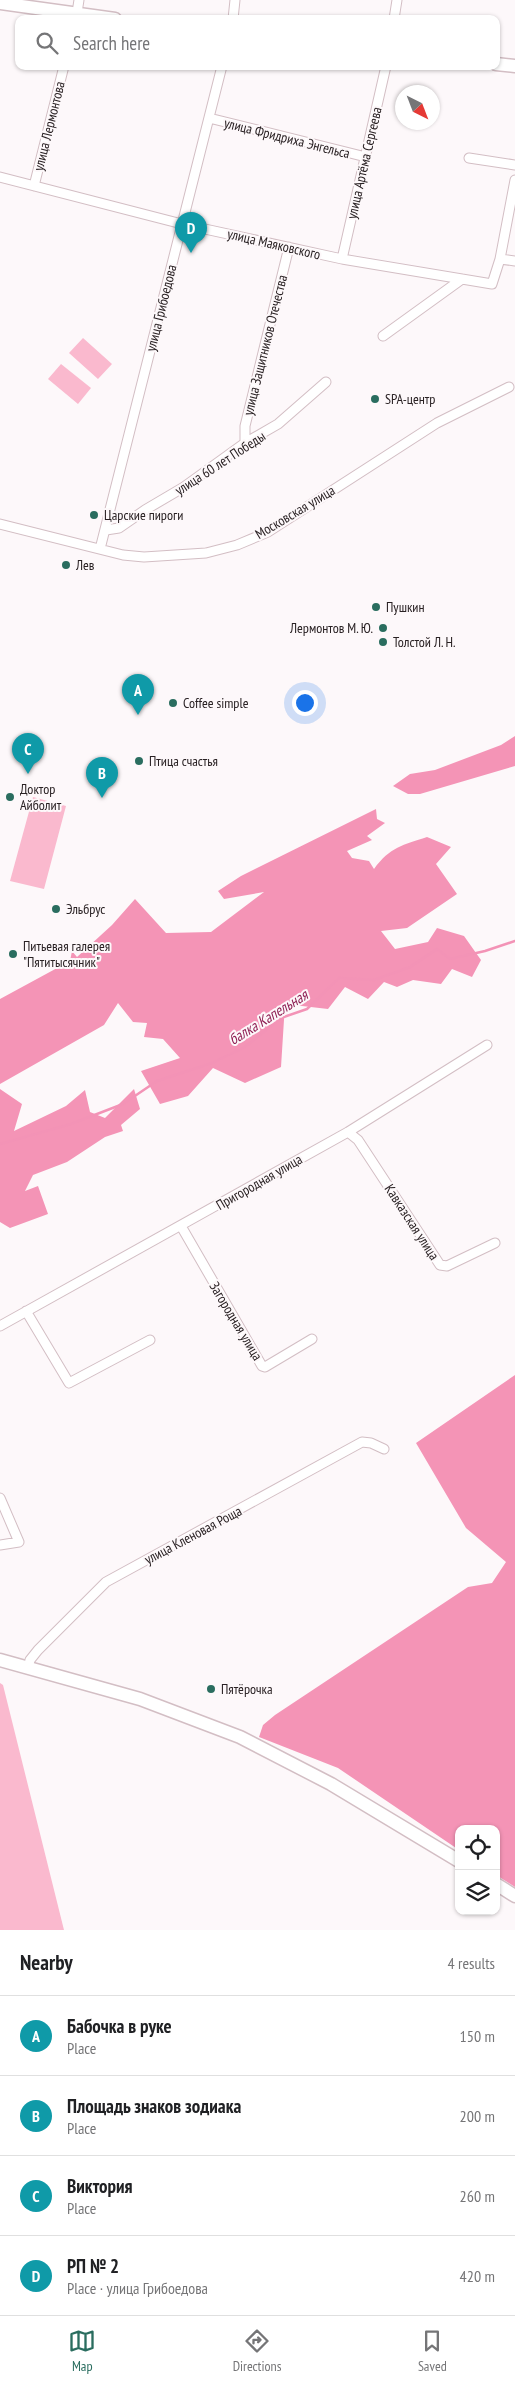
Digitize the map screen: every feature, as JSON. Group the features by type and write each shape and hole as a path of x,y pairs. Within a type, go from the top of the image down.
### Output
{"street":[{"path":"76,15 79,0"},
{"path":"233,15 235,0"},
{"path":"395,15 397,0"},
{"path":"0,3 65,15"},
{"path":"500,64 515,66"},
{"name":"улица Лермонтова","path":"34,186 63,70"},
{"name":"улица Грибоедова","path":"100,549 221,70"},
{"name":"улица Артёма Сергеева","path":"342,260 385,70"},
{"name":"улица Фридриха Энгельса","path":"208,118 366,158"},
{"path":"469,158 515,166"},
{"name":"улица Маяковского","path":"0,177 182,224 342,260 492,284 500,260"},
{"path":"515,180 500,260 515,261"},
{"name":"улица Защитников Отечества","path":"245,443 245,426 289,247"},
{"path":"383,336 462,279"},
{"name":"улица 60 лет Победы","path":"106,530 119,528 184,487 245,443 278,424 326,382"},
{"name":"Московская улица","path":"0,524 123,556 144,557 206,553 268,532 437,423 509,387"},
{"name":"Пригородная улица","path":"0,1326 348,1132 487,1045"},
{"name":"Кавказская улица","path":"348,1132 358,1140 440,1265 447,1266 495,1243"},
{"name":"Загородная улица","path":"181,1226 262,1366 265,1367 312,1339"},
{"path":"26,1311 69,1383 150,1340"},
{"name":"улица Кленовая Роща","path":"28,1668 30,1660 38,1650 106,1582 362,1442 371,1443 384,1449"},
{"path":"0,1498 18,1542 0,1545"},
{"path":"0,1660 140,1699 253,1743 331,1784 455,1859"},
{"path":"500,1887 515,1896"}],"shaded area":[{"path":"83,338 112,364 98,379 69,353"},
{"path":"61,364 91,388 78,404 48,379"},
{"path":"515,736 515,766 420,794 408,794 393,786 410,774 435,770 501,745"},
{"path":"33,797 66,806 44,889 10,881"},
{"path":"376,809 377,819 385,823 367,836 372,840 347,851 352,858 369,861 374,869 391,851 427,837 451,847 436,864 457,894 407,928 381,931 395,949 428,942 437,928 464,936 481,960 472,977 452,969 441,984 413,980 397,987 384,982 368,999 345,987 328,1009 285,1004 281,1067 245,1083 213,1068 188,1096 160,1104 141,1071 180,1058 163,1039 144,1037 147,1023 133,1022 118,1003 104,1025 0,1084 0,999 70,961 72,951 77,957 112,925 135,899 166,933 211,932 264,892 224,899 218,891 241,876"},
{"path":"0,1089 22,1104 14,1131 66,1106 85,1090 90,1112 105,1118 134,1089 140,1109 121,1125 123,1131 105,1137 67,1162 33,1175 25,1191 38,1186 48,1214 10,1228 0,1222"},
{"path":"515,1375 515,1887 500,1878 500,1825 455,1825 455,1847 338,1768 259,1737 263,1725 275,1715 468,1587 492,1583 506,1562 466,1528 416,1443"},
{"path":"0,1683 3,1685 64,1930 0,1930"}],"waterway":[{"name":"балка Капельная","path":"0,1144 71,1124 123,1104 157,1081 212,1063 245,1047 281,1018 307,1009 339,978 374,980 410,967 437,949 450,959 485,951 515,941"}],"place":[{"name":"РП № 2","path":"191,253"},
{"name":"SPA-центр","path":"375,399"},
{"name":"Царские пироги","path":"94,515"},
{"name":"Лев","path":"66,565"},
{"name":"Пушкин","path":"376,607"},
{"name":"Лермонтов М. Ю.","path":"383,628"},
{"name":"Толстой Л. Н.","path":"383,642"},
{"name":"Coffee simple","path":"173,703"},
{"name":"Бабочка в руке","path":"138,715"},
{"name":"Птица счастья","path":"139,761"},
{"name":"Виктория","path":"28,774"},
{"name":"Доктор Айболит","path":"10,797"},
{"name":"Площадь знаков зодиака","path":"102,798"},
{"name":"Эльбрус","path":"56,909"},
{"name":"Питьевая галерея \"Пятитысячник\"","path":"13,954"},
{"name":"Пятёрочка","path":"211,1689"}]}
